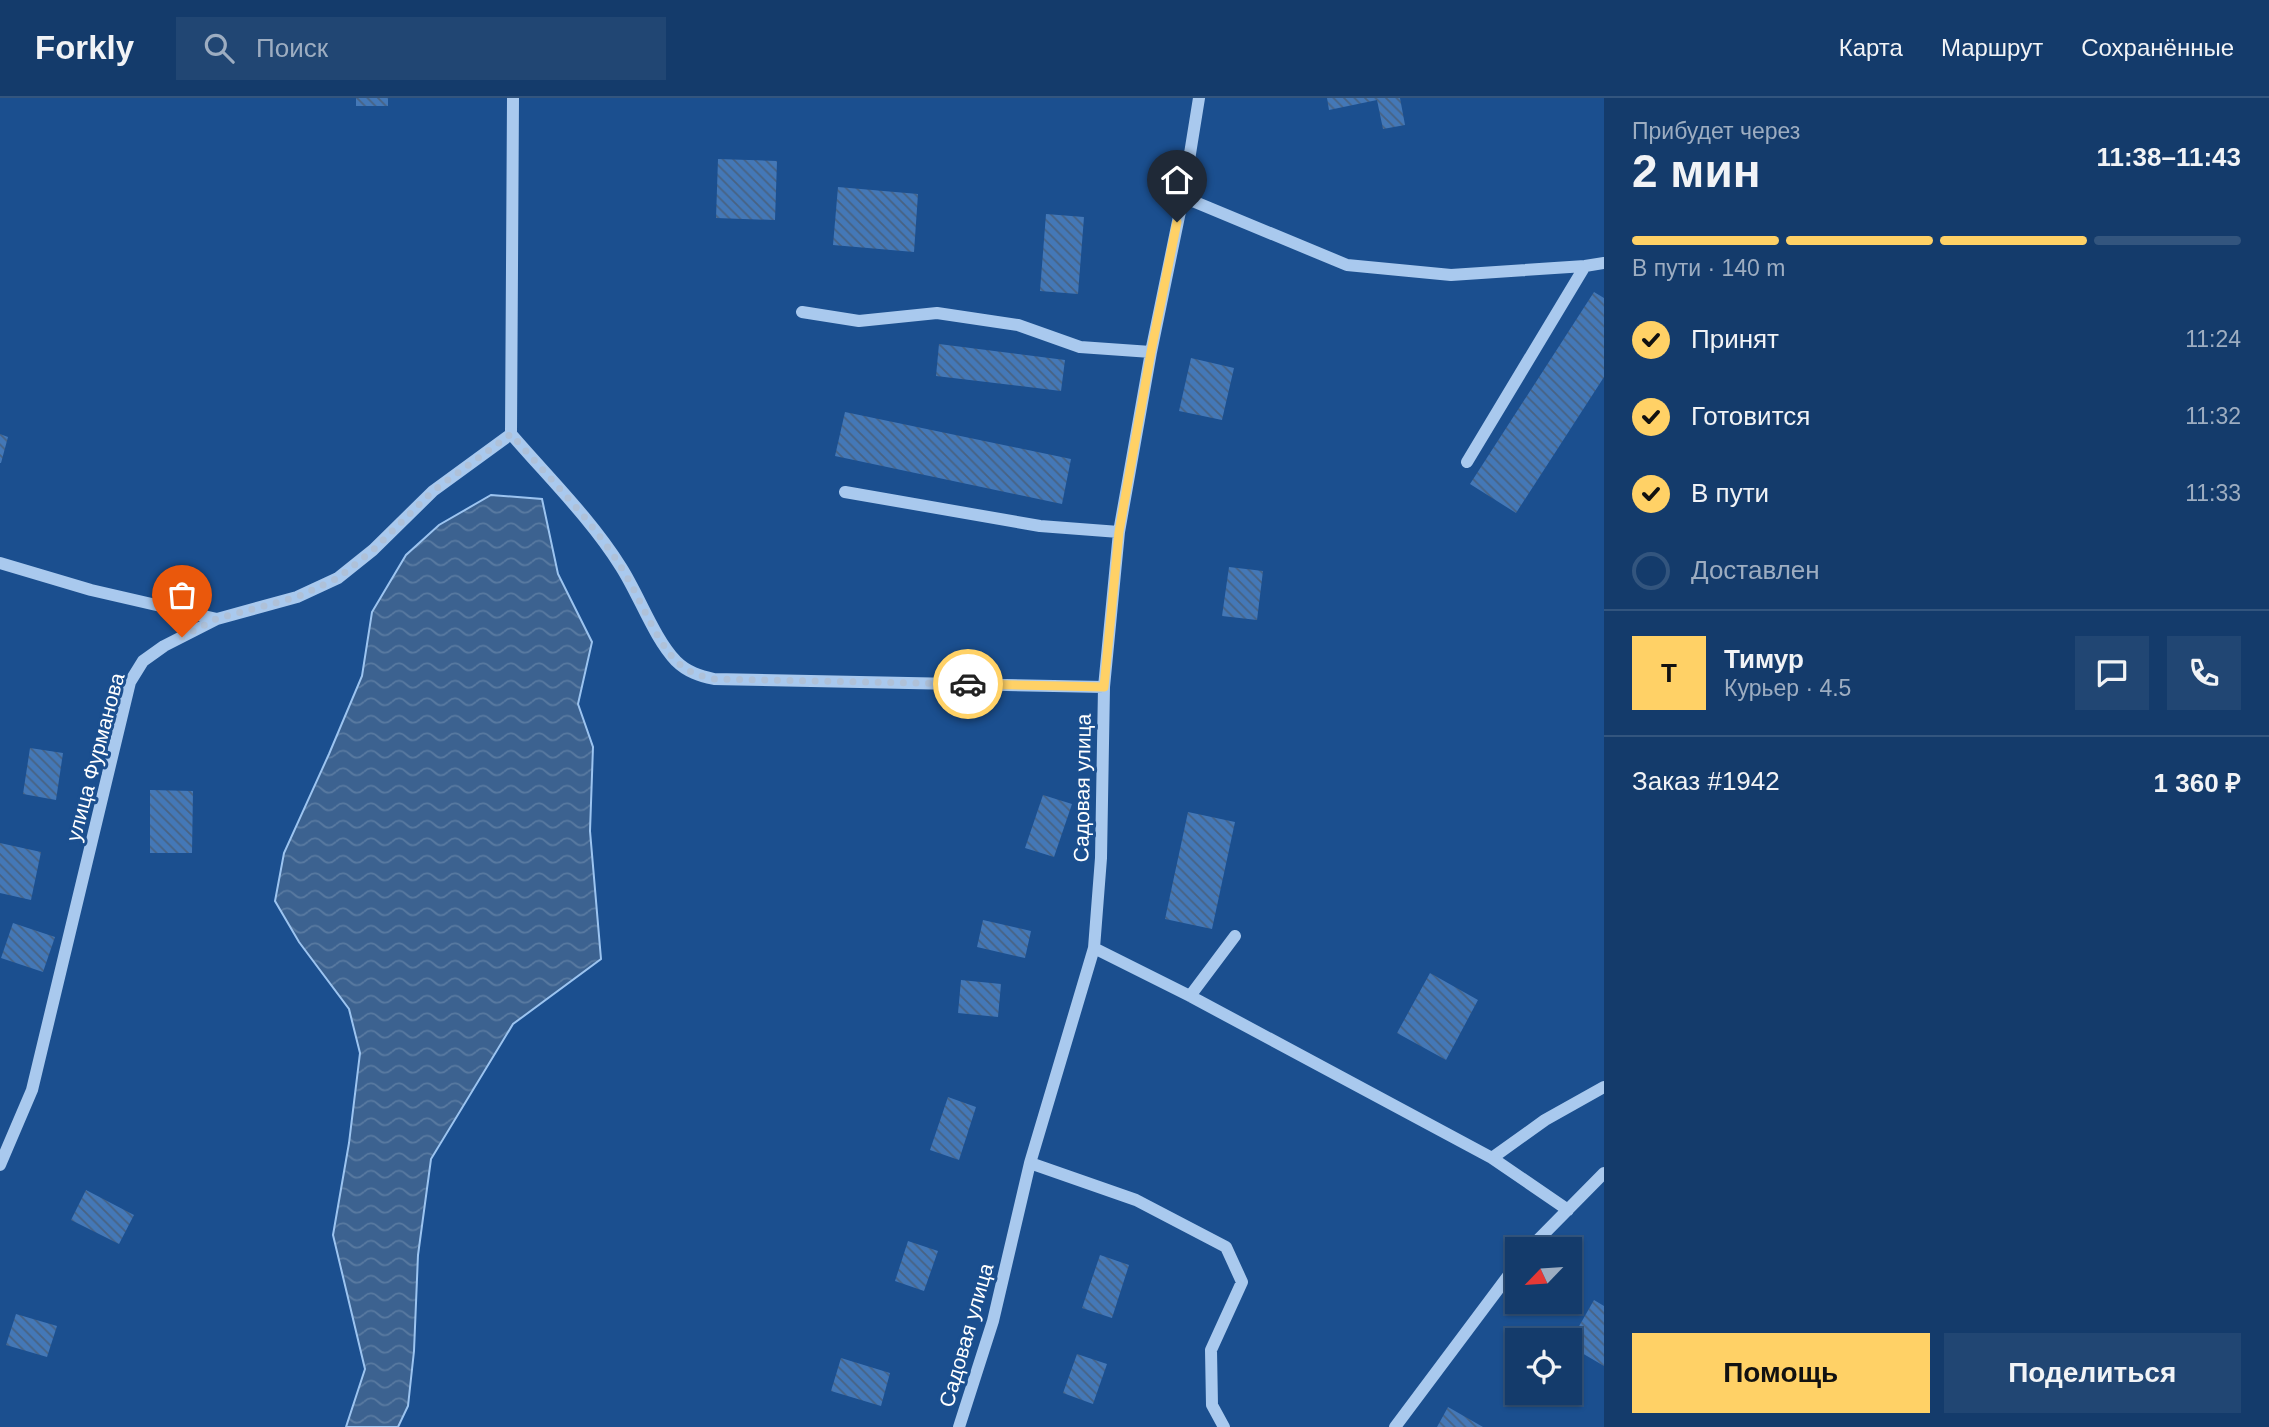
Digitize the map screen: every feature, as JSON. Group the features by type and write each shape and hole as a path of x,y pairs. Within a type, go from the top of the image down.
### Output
{"street":[{"path":"513,98 511,434 604,542 676,661 695,674 714,679 1104,687"},
{"name":"Садовая улица","path":"960,1427 993,1321 1030,1163 1094,948 1101,858 1104,687 1119,532 1151,352 1183,197 1199,98"},
{"path":"1183,197 1348,265 1451,275 1604,263"},
{"path":"1467,462 1585,266"},
{"path":"802,312 859,321 937,313 1018,325 1080,346 1151,352"},
{"name":"улица Фурманова","path":"0,1165 32,1090 130,682 144,661 164,646 216,619 297,597 338,578 373,550 433,491 511,434"},
{"path":"845,492 1040,526 1119,532"},
{"path":"0,563 91,590 216,619"},
{"path":"1190,996 1235,936"},
{"path":"1094,948 1190,996 1492,1158 1568,1210"},
{"path":"1492,1158 1545,1120 1604,1087"},
{"path":"1030,1163 1136,1200 1226,1247 1242,1282 1211,1350 1212,1405 1224,1427"},
{"path":"1541,1237 1604,1173"},
{"path":"1395,1427 1505,1280"}],"water":[{"path":"491,495 542,499 558,574 592,642 578,704 593,747 590,831 601,959 513,1024 431,1159 418,1255 414,1351 408,1406 398,1427 346,1427 365,1369 333,1235 349,1143 360,1053 349,1009 299,942 275,901 284,853 362,676 372,612 406,555 439,525"}],"building":[{"path":"356,98 388,98 388,106 356,106"},
{"path":"1327,98 1400,98 1405,125 1383,129 1377,100 1329,110"},
{"path":"718,159 777,161 775,220 716,218"},
{"path":"838,187 918,194 914,252 833,245"},
{"path":"1046,214 1084,217 1078,294 1040,291"},
{"path":"1594,292 1604,298 1604,377 1516,513 1470,484"},
{"path":"939,344 1065,360 1061,391 936,376"},
{"path":"1191,358 1234,368 1222,420 1179,411"},
{"path":"845,412 1071,459 1062,504 835,456"},
{"path":"0,434 8,437 1,463 0,463"},
{"path":"1229,567 1263,571 1257,620 1222,616"},
{"path":"30,748 63,753 56,800 23,794"},
{"path":"150,790 193,791 192,853 150,853"},
{"path":"1043,795 1072,804 1054,857 1025,848"},
{"path":"1188,812 1235,822 1212,929 1165,919"},
{"path":"0,843 41,852 31,900 0,893"},
{"path":"983,920 1031,931 1025,958 977,947"},
{"path":"13,923 55,937 43,972 1,958"},
{"path":"1430,973 1478,1000 1446,1060 1397,1033"},
{"path":"961,980 1001,984 998,1017 958,1013"},
{"path":"948,1097 976,1107 959,1160 930,1150"},
{"path":"86,1190 134,1215 119,1244 71,1220"},
{"path":"908,1241 938,1251 924,1291 895,1281"},
{"path":"1100,1255 1129,1265 1112,1318 1082,1308"},
{"path":"1594,1300 1604,1306 1604,1366 1582,1353 1582,1328 1578,1328"},
{"path":"16,1314 57,1326 47,1357 6,1345"},
{"path":"1077,1354 1107,1364 1093,1404 1063,1393"},
{"path":"841,1358 890,1373 881,1406 831,1391"},
{"path":"1448,1407 1483,1427 1437,1427"}],"way so far":[{"path":"182,637 216,619 297,597 338,578 373,550 433,491 511,434 604,542 622,568 663,643 676,661 695,674 714,679 968,684"}],"route":[{"path":"968,684 1104,687 1119,532 1177,222"}]}
